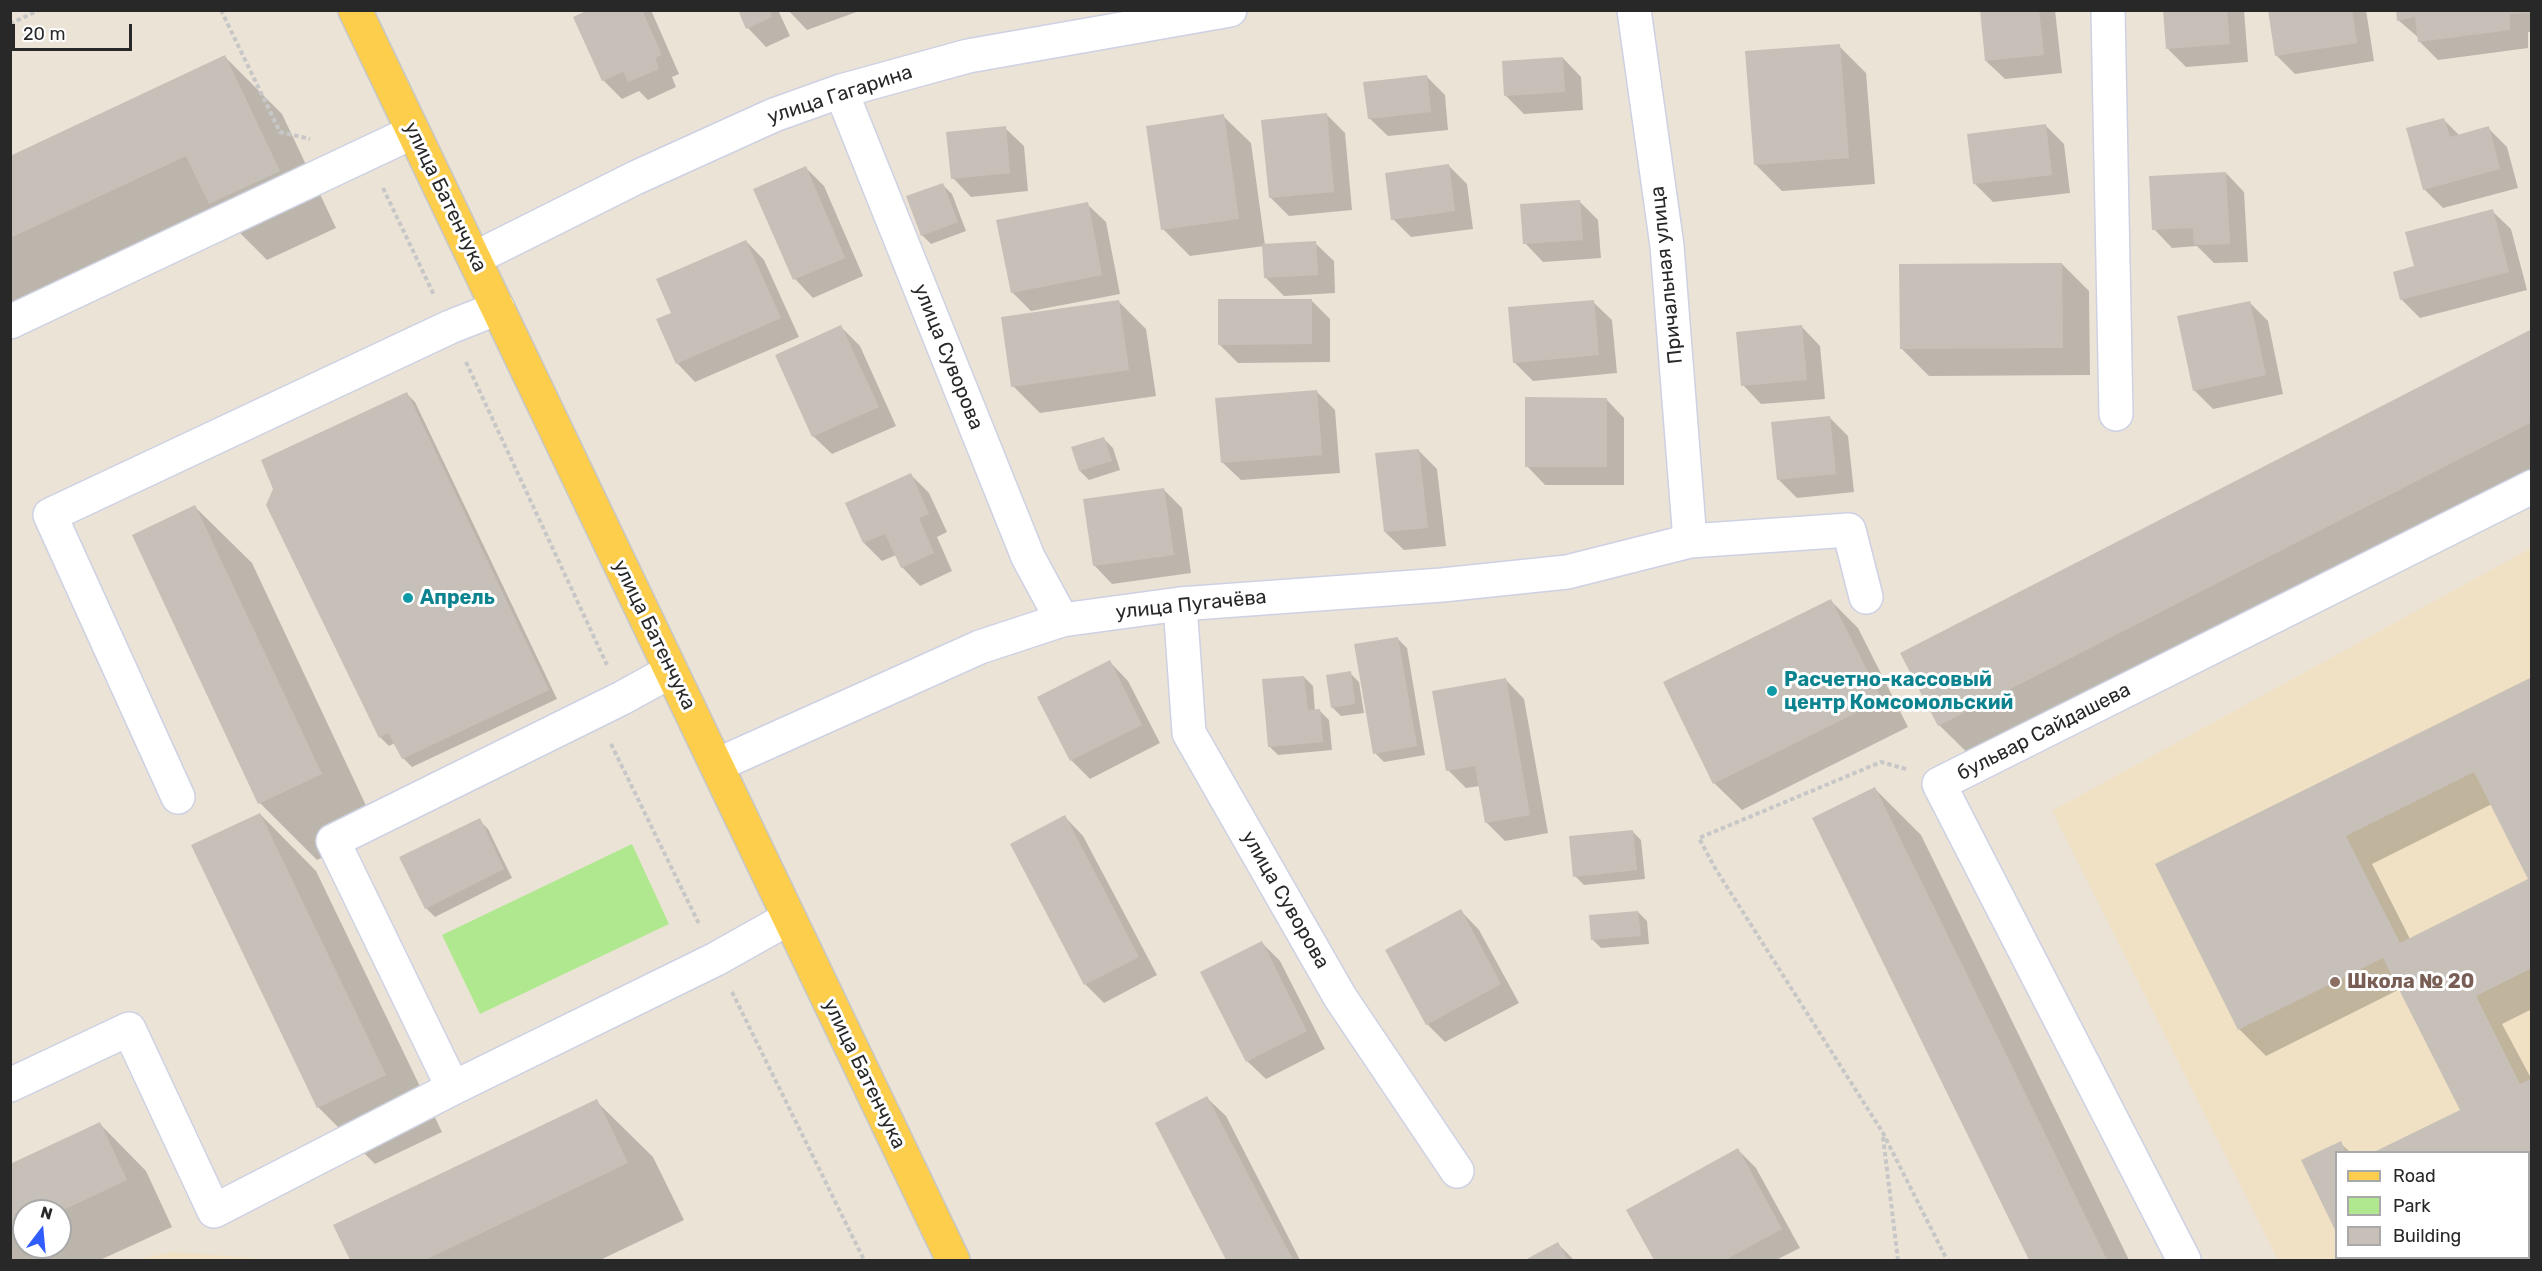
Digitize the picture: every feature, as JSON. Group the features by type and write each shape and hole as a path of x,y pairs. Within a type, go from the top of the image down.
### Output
{"main road":[{"name":"улица Батенчука","path":"355,10 953,1260"}],"street":[{"name":"улица Гагарина","path":"475,258 635,178 764,120 841,91 968,56 1230,10"},
{"name":"Причальная улица","path":"1634,10 1667,246 1690,541"},
{"path":"2108,10 2116,414"},
{"name":"улица Суворова","path":"841,91 1028,557 1062,620"},
{"path":"10,322 413,132"},
{"path":"178,797 50,515 450,327 498,308"},
{"name":"бульвар Сайдашева","path":"2184,1260 1939,784 2532,487"},
{"name":"улица Пугачёва","path":"717,765 980,647 1062,620 1180,604 1442,585 1567,572 1690,541 1849,530 1866,597"},
{"name":"улица Суворова","path":"1180,604 1190,733 1340,997 1457,1171"},
{"path":"453,1088 333,841 622,698 671,671"},
{"path":"10,1085 129,1029 213,1210 453,1088 716,959 789,918"}],"path":[{"path":"10,24 39,10"},
{"path":"221,10 280,132 312,140"},
{"path":"367,153 622,698"},
{"path":"1699,838 1721,878 1883,1133 1947,1260"},
{"path":"1883,1133 1898,1260"}],"shaded area":[{"name":"Школа № 20","path":"2531,548 2531,1260 2278,1260 2052,811"},
{"path":"173,1252 253,1258 257,1260 134,1260"}],"green space":[{"path":"632,844 669,924 480,1014 442,935"}],"building":[{"path":"588,10 642,10 662,55 655,58 659,69 628,82 623,72 602,81 573,17"},
{"path":"738,10 769,10 772,17 746,29"},
{"path":"1980,10 2039,10 2044,55 1985,61"},
{"path":"2163,10 2227,10 2230,44 2166,49"},
{"path":"2268,10 2352,10 2357,43 2275,56"},
{"path":"2396,10 2532,10 2532,13 2510,14 2510,30 2418,42 2415,17 2397,21"},
{"path":"1840,44 1849,158 1754,165 1745,51"},
{"path":"225,55 280,171 209,204 186,156 10,238 10,156"},
{"path":"1563,57 1565,92 1504,96 1502,61"},
{"path":"1427,75 1431,112 1368,119 1363,82"},
{"path":"1327,113 1334,192 1269,198 1261,120"},
{"path":"1224,114 1239,219 1161,230 1146,126"},
{"path":"2444,118 2450,137 2489,126 2500,169 2423,190 2406,128"},
{"path":"2046,124 2052,175 1973,184 1967,134"},
{"path":"1006,126 1010,173 951,179 946,132"},
{"path":"1449,164 1455,211 1391,220 1385,173"},
{"path":"806,166 845,258 793,280 753,189"},
{"path":"2226,172 2230,244 2194,245 2193,228 2152,230 2149,176"},
{"path":"943,183 958,222 921,236 906,196"},
{"path":"1580,200 1583,240 1523,244 1520,204"},
{"path":"1088,202 1102,275 1011,293 996,220"},
{"path":"2493,209 2509,272 2400,300 2393,272 2414,266 2405,232"},
{"path":"746,240 781,318 676,364 656,319 671,313 656,279"},
{"path":"1316,241 1318,275 1264,278 1262,244"},
{"path":"2062,263 2063,348 1900,349 1899,264"},
{"path":"1218,299 1312,299 1312,344 1218,345"},
{"path":"1119,300 1129,370 1011,387 1001,317"},
{"path":"1594,300 1599,355 1513,363 1508,307"},
{"path":"2250,301 2266,375 2193,391 2177,316"},
{"path":"841,325 879,407 812,437 775,355"},
{"path":"1802,325 1807,380 1741,386 1736,332"},
{"path":"2530,330 2532,422 1938,726 1900,653"},
{"path":"1317,390 1322,455 1221,463 1215,398"},
{"name":"Апрель","path":"407,392 549,690 402,759 388,733 379,738 266,505 273,489 261,460"},
{"path":"1525,397 1607,398 1607,467 1525,467"},
{"path":"1830,416 1836,474 1777,480 1771,422"},
{"path":"1104,437 1112,461 1079,471 1071,447"},
{"path":"1419,449 1428,528 1384,532 1375,453"},
{"path":"911,473 929,514 919,518 934,553 901,568 885,534 863,543 845,503"},
{"path":"1164,488 1174,555 1093,566 1083,499"},
{"path":"195,505 322,774 258,804 132,535"},
{"name":"Расчетно-кассовый центр Комсомольский","path":"1831,599 1882,700 1713,784 1663,682"},
{"path":"1398,637 1417,746 1373,754 1354,644"},
{"path":"1110,660 1142,725 1070,761 1037,697"},
{"path":"1351,671 1355,704 1331,708 1326,675"},
{"path":"1304,676 1308,710 1320,709 1323,742 1268,747 1262,679"},
{"path":"2532,677 2532,968 2476,996 2520,1084 2532,1078 2532,1174 2530,1175 2530,1151 2376,1151 2460,1110 2383,958 2238,1030 2155,864","holes":["2474,772 2528,879 2400,943 2346,836"]},
{"path":"1506,678 1530,815 1485,823 1475,766 1446,771 1432,691"},
{"path":"1875,787 2107,1260 2029,1260 1812,818"},
{"path":"260,813 386,1075 317,1108 191,845"},
{"path":"1065,815 1139,957 1084,985 1010,844"},
{"path":"480,818 504,869 425,909 399,857"},
{"path":"1633,830 1637,870 1573,877 1569,836"},
{"path":"1461,909 1501,984 1426,1025 1385,950"},
{"path":"1638,911 1641,936 1591,940 1589,915"},
{"path":"1262,941 1307,1031 1246,1062 1200,972"},
{"path":"1207,1096 1293,1260 1226,1260 1155,1123"},
{"path":"597,1099 628,1163 425,1260 350,1260 333,1225"},
{"path":"100,1122 127,1180 72,1206 72,1199 12,1199 12,1233 10,1234 10,1164"},
{"path":"2341,1141 2346,1151 2335,1151 2335,1230 2301,1160"},
{"path":"1738,1148 1782,1229 1725,1260 1654,1260 1626,1210"},
{"path":"1558,1242 1568,1260 1525,1260"}],"place":[{"name":"Апрель","path":"408,598"},
{"name":"Расчетно-кассовый центр Комсомольский","path":"1772,691"},
{"name":"Школа № 20","path":"2335,982"}]}
